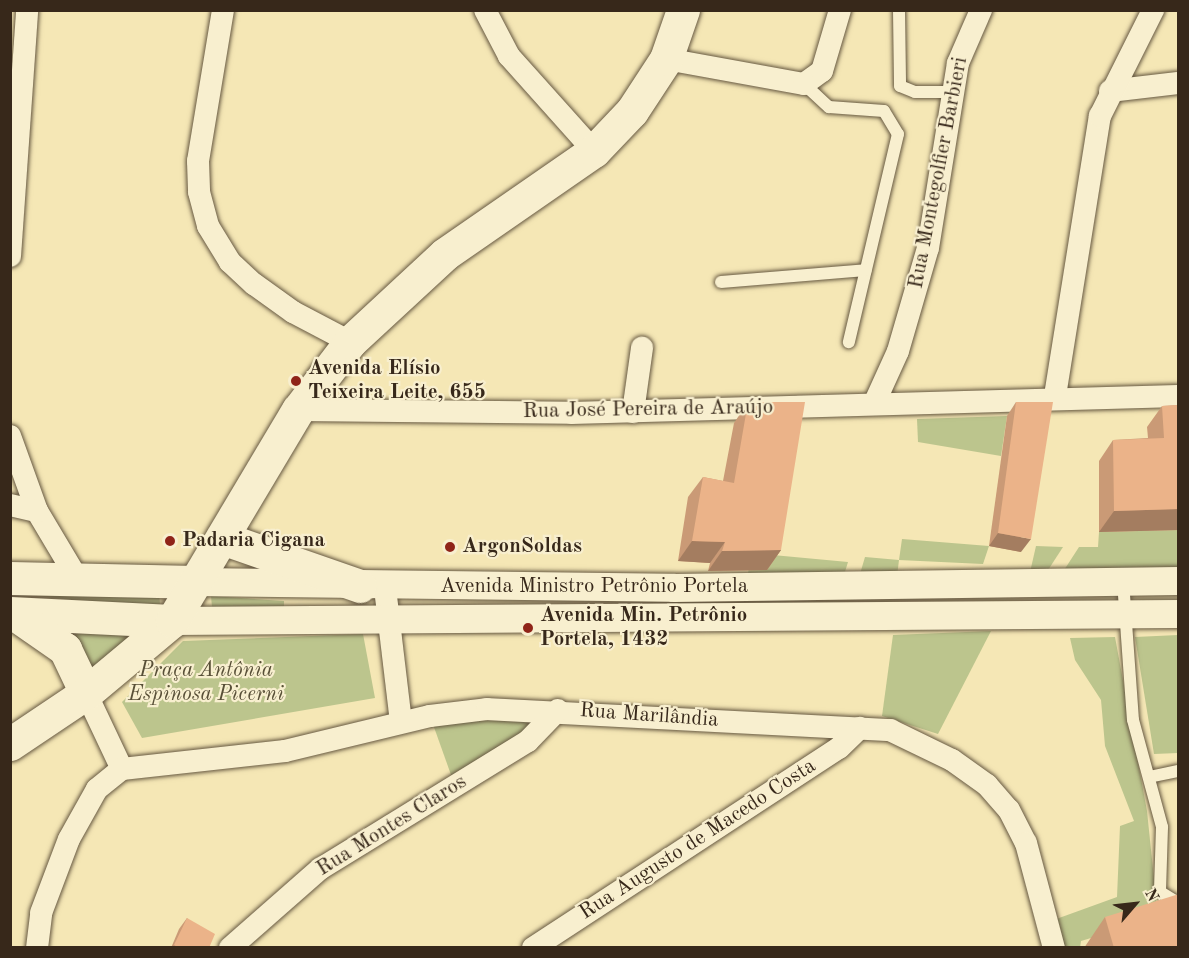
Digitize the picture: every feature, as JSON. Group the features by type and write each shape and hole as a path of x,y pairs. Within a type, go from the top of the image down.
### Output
{"main road":[{"path":"10,744 86,693 172,621 298,410 350,342 445,254 594,151 632,111 666,59 683,10"},
{"path":"222,538 373,587"},
{"name":"Avenida Ministro Petrônio Portela","path":"10,578 195,582"},
{"path":"11,613 54,637 71,657 86,693"},
{"name":"Avenida Ministro Petrônio Portela","path":"11,613 172,621"}],"street":[{"path":"10,256 14,144 27,10"},
{"path":"223,10 198,161 199,192 208,226 230,262 254,284 292,312 350,342"},
{"path":"485,10 508,56 594,151"},
{"path":"666,59 798,84 822,71 840,10"},
{"name":"Rua Montegolfier Barbieri","path":"874,404 898,351 928,248 953,92 981,10"},
{"path":"1055,396 1100,116 1110,91 1153,10"},
{"path":"1110,91 1179,83"},
{"path":"633,412 642,348"},
{"name":"Rua José Pereira de Araújo","path":"298,410 633,412 1055,396 1179,396"},
{"path":"10,436 38,511 77,578"},
{"path":"10,505 38,511"},
{"name":"Avenida Ministro Petrônio Portela","path":"195,582 373,587 1179,581"},
{"path":"373,587 386,617 401,722"},
{"name":"Avenida Ministro Petrônio Portela","path":"172,621 386,617 1179,614"},
{"path":"37,948 40,913 69,839 98,789 122,769 86,693"},
{"name":"Rua Marilândia","path":"122,769 285,751 401,722 453,712 558,710 860,728 916,739 987,785 1009,810 1026,843 1054,948"},
{"name":"Rua Montes Claros","path":"230,948 320,870 528,741 558,710"},
{"name":"Rua Augusto de Macedo Costa","path":"533,948 839,748 860,728"}],"lane":[{"path":"899,10 900,86 915,92 953,92"},
{"path":"798,84 829,107 884,111 896,125 849,342"},
{"path":"721,282 866,270"},
{"path":"1123,581 1133,720 1162,827 1160,892 1179,903"},
{"path":"1149,777 1179,771"}],"green space":[{"path":"1007,416 1001,456 918,442 917,419"},
{"path":"1178,530 1178,581 1057,581 1079,547 1098,547 1099,532"},
{"path":"902,539 989,546 983,564 899,560"},
{"path":"1036,546 1063,547 1041,581 1028,581"},
{"path":"750,553 848,562 841,585 747,587"},
{"path":"865,557 899,560 896,584 857,584"},
{"path":"67,592 159,593 160,605 117,606 32,595"},
{"path":"211,596 284,601 284,608 212,607"},
{"path":"12,613 172,621 86,693"},
{"path":"991,631 938,734 882,716 893,635"},
{"name":"Praça Antônia Espinosa Picerni","path":"363,634 375,698 142,738 122,702 183,641"},
{"path":"1178,635 1178,753 1154,754 1135,637"},
{"path":"1115,637 1147,811 1158,918 1081,941 1080,948 1054,947 1048,922 1117,897 1120,826 1134,821 1105,746 1101,700 1075,660 1070,638"},
{"path":"558,710 455,786 430,716"}],"building":[{"path":"748,402 805,402 781,550 722,551 725,542 692,541 703,477 734,483"},
{"path":"1016,402 1053,402 1031,539 998,533"},
{"path":"1179,405 1179,509 1114,511 1113,440 1164,438 1162,406"},
{"path":"1179,894 1179,948 1114,948 1105,917"},
{"path":"187,918 215,934 209,948 179,948 174,945"}],"place":[{"name":"Avenida Elísio Teixeira Leite, 655","path":"296,381"},
{"name":"Padaria Cigana","path":"170,541"},
{"name":"ArgonSoldas","path":"450,547"},
{"name":"Avenida Min. Petrônio Portela, 1432","path":"528,628"}]}
